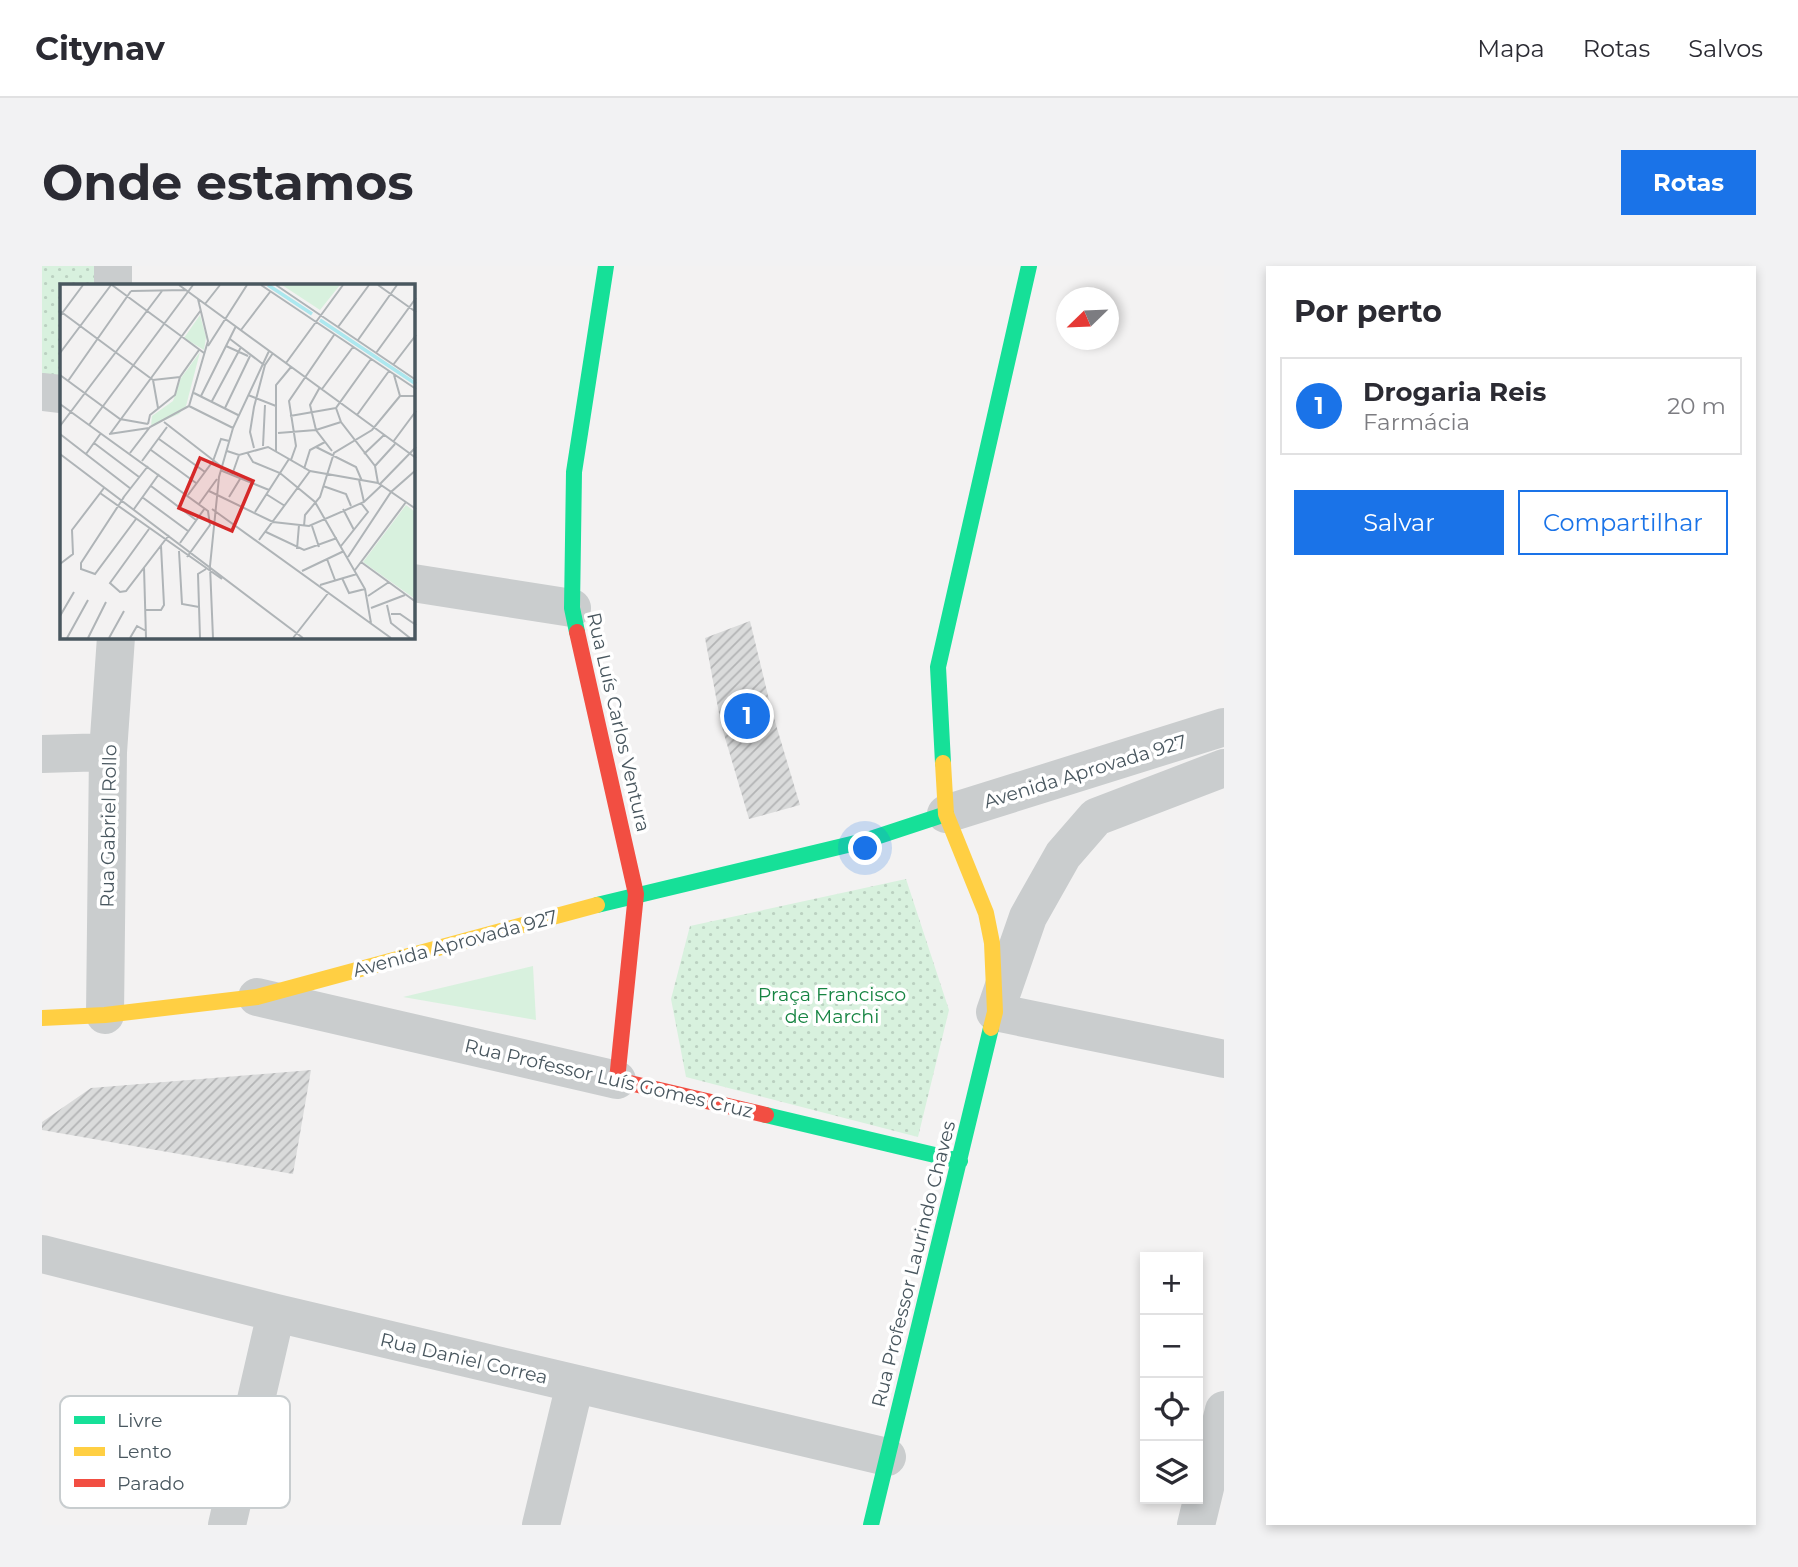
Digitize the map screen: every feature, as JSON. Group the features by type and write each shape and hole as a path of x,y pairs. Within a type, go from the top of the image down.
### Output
{"street":[{"path":"113,266 113,284"},
{"name":"Rua Luís Carlos Ventura","path":"606,266 574,472 572,608 636,894"},
{"path":"995,1012 992,943 986,913 946,814 939,667 1029,266"},
{"path":"42,392 60,394"},
{"path":"415,583 572,608"},
{"name":"Rua Gabriel Rollo","path":"105,1015 108,752 116,639"},
{"name":"Avenida Aprovada 927","path":"42,1018 105,1015 257,997 636,894 864,841 1224,727"},
{"path":"42,754 108,752"},
{"path":"995,1012 1028,917 1063,855 1096,817 1224,768"},
{"path":"617,1080 636,894"},
{"name":"Rua Professor Luís Gomes Cruz","path":"257,997 960,1161"},
{"path":"995,1012 1224,1059"},
{"name":"Rua Professor Laurindo Chaves","path":"871,1525 995,1012"},
{"name":"Rua Daniel Correa","path":"42,1254 276,1313 887,1457"},
{"path":"257,1396 276,1313"},
{"path":"541,1525 575,1384"},
{"path":"1196,1525 1224,1410"}],"green space":[{"path":"42,266 113,266 113,284 60,284 60,387 42,385"},
{"name":"Praça Francisco de Marchi","path":"906,879 949,1010 918,1137 686,1077 671,999 690,926"},
{"path":"533,966 536,1020 403,997"}],"building":[{"path":"750,621 771,708 800,805 749,819 721,724 705,638"},
{"path":"311,1070 293,1174 42,1130 42,1122 91,1088"}],"traffic: fast":[{"path":"577,632 572,608 574,472 606,266"},
{"path":"943,763 938,667 1029,266"},
{"path":"597,905 864,841 946,814"},
{"path":"871,1525 991,1028"},
{"path":"766,1115 960,1161"}],"traffic: slow":[{"path":"943,763 946,814 986,913 992,943 995,1012 991,1028"},
{"path":"42,1018 105,1015 257,997 597,905"}],"traffic: jam":[{"path":"577,632 636,894 617,1080 766,1115"}],"place":[{"name":"Drogaria Reis","path":"747,716"}]}
